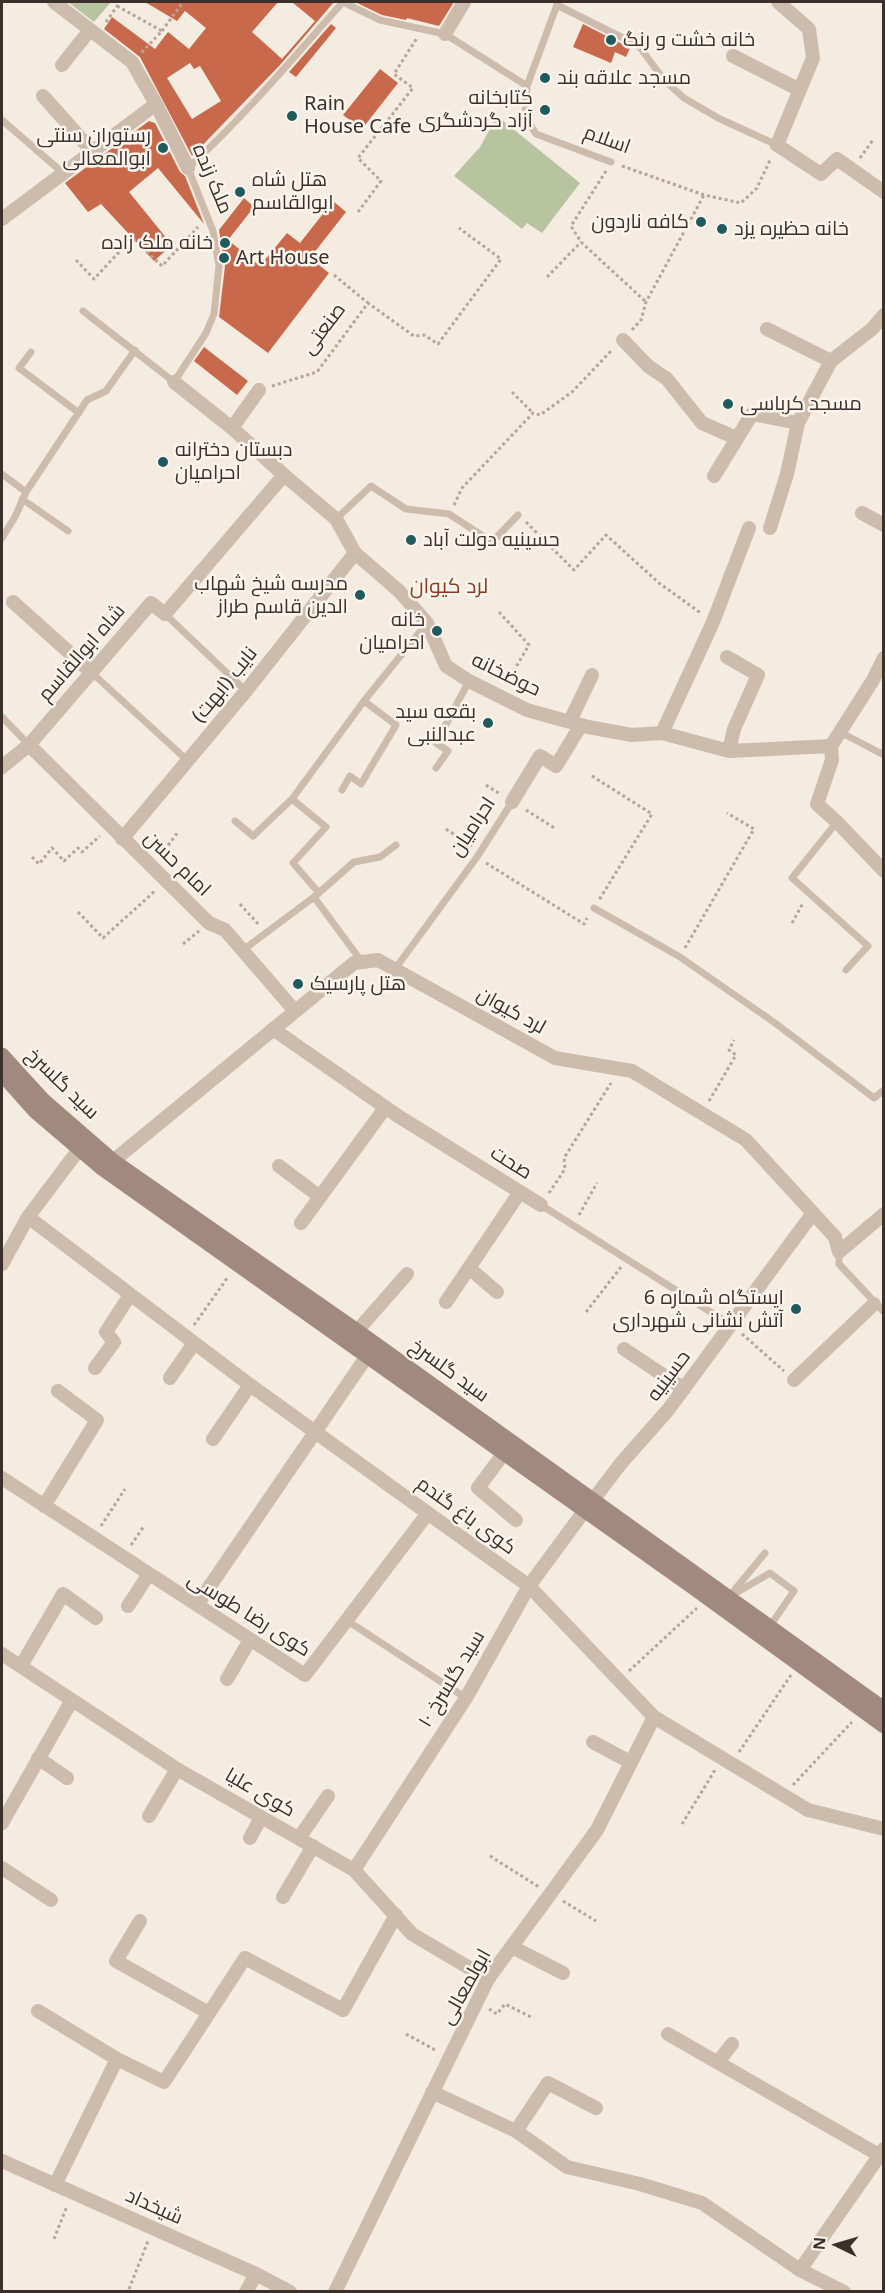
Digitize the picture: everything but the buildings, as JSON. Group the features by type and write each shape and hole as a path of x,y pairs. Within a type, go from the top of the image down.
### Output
{"main road":[{"name":"سید گلسرخ","path":"2,1054 83,1143 108,1165 237,1264 504,1453 589,1505 766,1632 884,1709"},
{"name":"سید گلسرخ","path":"2,1074 35,1111 83,1143"},
{"name":"سید گلسرخ","path":"108,1165 357,1331 589,1505 708,1598 724,1602"},
{"name":"سید گلسرخ","path":"766,1632 799,1664 884,1726"}],"street":[{"path":"54,2 132,62"},
{"path":"445,34 464,2"},
{"path":"778,2 809,29 813,58 777,145 821,174 837,159 884,192"},
{"path":"62,65 93,33"},
{"path":"733,56 800,90"},
{"name":"ملک زنده","path":"132,62 188,168"},
{"path":"43,96 93,152"},
{"path":"2,219 156,104"},
{"path":"770,528 787,474 798,423 831,362 872,329 884,315"},
{"path":"767,329 831,362"},
{"path":"623,340 648,366 667,379 702,423 736,438"},
{"path":"174,382 232,428 336,519"},
{"path":"232,428 259,390"},
{"path":"714,476 752,414 798,423"},
{"path":"165,614 284,475"},
{"path":"861,513 884,525"},
{"name":"حوضخانه","path":"336,519 355,553 399,591 426,623 446,666 469,681 527,710 632,735 662,733 729,751 831,746"},
{"path":"662,733 707,646 713,622 749,528"},
{"name":"نایب (ابهت)","path":"122,839 246,691 355,553"},
{"path":"13,602 91,672"},
{"name":"شاه ابوالقاسم","path":"2,767 29,744 151,603 165,614"},
{"path":"727,657 758,675 734,729 729,751"},
{"path":"884,658 831,746 832,760 817,804 884,871"},
{"path":"576,723 592,675"},
{"name":"احرامیان","path":"512,802 540,756 556,766 576,723"},
{"name":"امام حسن","path":"29,744 209,923 225,930 295,1011"},
{"name":"لرد کیوان","path":"362,962 378,960 555,1058 632,1071 702,1113 746,1140 835,1237 839,1252"},
{"path":"108,1165 354,963 362,962"},
{"name":"صحت","path":"273,1029 385,1108 542,1205"},
{"path":"301,1223 385,1108"},
{"path":"2,1264 28,1217 83,1143"},
{"path":"279,1166 320,1197"},
{"path":"446,1302 520,1192"},
{"name":"حسینیه","path":"589,1505 684,1389 813,1213"},
{"path":"839,1252 884,1214"},
{"name":"کوی باغ گندم","path":"28,1217 315,1433 529,1586 654,1717 808,1810 884,1829"},
{"path":"469,1268 497,1292"},
{"path":"357,1331 407,1274"},
{"path":"95,1368 114,1342 106,1332 130,1295"},
{"path":"794,1380 879,1308"},
{"path":"170,1378 190,1340"},
{"path":"624,1349 684,1389"},
{"path":"197,1605 367,1356"},
{"path":"213,1439 250,1385"},
{"path":"44,1506 97,1420 58,1391"},
{"path":"504,1453 478,1488 516,1520"},
{"name":"کوی رضا طوسی","path":"2,1478 305,1675 428,1513"},
{"name":"سید گلسرخ ۱۰","path":"354,1870 466,1698 529,1586 589,1505"},
{"path":"128,1606 148,1574"},
{"path":"21,1666 63,1594 96,1618"},
{"path":"227,1678 250,1640"},
{"name":"کوی علیا","path":"2,1654 177,1769 354,1870 412,1934 488,1978"},
{"path":"2,1823 72,1700"},
{"name":"ابولمعالی","path":"335,2292 488,1978 597,1830 654,1717"},
{"path":"593,1742 630,1762"},
{"path":"38,1758 67,1778"},
{"path":"149,1816 177,1769"},
{"path":"299,1838 328,1796"},
{"path":"250,1838 261,1816"},
{"path":"283,1897 313,1846"},
{"path":"2,1868 51,1900"},
{"path":"38,2011 117,2060 164,2082 245,1958 343,2010 396,1916"},
{"path":"140,1921 116,1961 209,2013"},
{"path":"512,1947 563,1973"},
{"path":"668,2034 881,2152 800,2270"},
{"path":"718,2062 732,2044"},
{"path":"55,2185 117,2060"},
{"path":"516,2131 548,2083 596,2108"},
{"path":"432,2092 516,2131 567,2167 640,2184 702,2203 800,2270 844,2292"},
{"name":"شیخداد","path":"2,2161 256,2274 290,2292"},
{"path":"246,2292 256,2274"}],"lane":[{"path":"188,168 208,150 283,70 343,2 380,20 445,34 526,86"},
{"path":"557,3 639,46 664,80 684,98 718,118 777,145"},
{"name":"اسلام","path":"557,3 526,86 525,117 536,134 611,162"},
{"path":"2,121 63,174"},
{"name":"ملک زنده","path":"174,382 206,333 214,314 219,266 213,231 188,168"},
{"path":"83,311 174,382"},
{"path":"2,538 15,517 26,492 87,400 106,392 135,350"},
{"path":"31,352 19,368 79,413"},
{"path":"2,474 26,492"},
{"path":"336,519 371,486 406,509 449,514 492,542 518,515"},
{"path":"22,500 68,531"},
{"path":"165,614 246,691"},
{"path":"235,821 253,836 292,798 364,701 426,623"},
{"path":"91,672 188,761"},
{"path":"436,768 448,751 436,743 469,681"},
{"path":"342,790 350,776 361,784 396,725 364,701"},
{"path":"2,717 29,744"},
{"path":"840,732 882,754 884,751"},
{"path":"292,798 326,827 293,863 362,962"},
{"name":"احرامیان","path":"395,970 479,854 512,802"},
{"path":"837,822 792,878 868,946 846,970"},
{"path":"243,950 316,895 354,862 380,857 396,845"},
{"path":"594,908 680,957 775,1023 874,1098 884,1090"},
{"name":"صحت","path":"542,1205 731,1325"},
{"path":"839,1252 839,1264 879,1308"},
{"path":"724,1602 765,1553"},
{"path":"724,1602 770,1573 795,1591 766,1632"},
{"path":"346,1620 466,1698"}],"path":[{"path":"93,33 120,2"},
{"path":"132,62 162,31 183,2"},
{"path":"117,6 162,31"},
{"path":"358,212 381,181 358,158 412,88 394,74 423,29"},
{"path":"852,170 873,140"},
{"name":"اسلام","path":"611,162 704,195 741,203 757,188 777,145"},
{"path":"611,162 572,226 581,242 646,302"},
{"path":"512,392 533,413 540,415 572,392 623,340 641,320 646,302 704,195"},
{"path":"76,260 94,279 132,238 162,266 208,217"},
{"name":"صنعتی","path":"259,390 317,372 368,303 414,336 424,335 438,344 501,259 459,228"},
{"path":"547,277 581,242"},
{"path":"334,274 368,303"},
{"path":"449,514 462,488 533,413"},
{"path":"518,515 574,570 606,535 659,583 713,622"},
{"path":"499,612 529,645 500,696"},
{"path":"446,829 479,854 584,924 652,814 592,776"},
{"path":"512,802 556,829"},
{"path":"680,957 754,829 727,813"},
{"path":"32,857 39,864 52,848 64,861 78,848 82,852 110,827"},
{"path":"144,860 152,850 160,855 178,832"},
{"path":"78,912 103,938 166,881"},
{"path":"792,923 809,893"},
{"path":"240,903 266,933"},
{"path":"702,1113 736,1055 729,1050 734,1040"},
{"path":"542,1205 565,1169 564,1158 620,1070"},
{"path":"574,1224 597,1183"},
{"path":"586,1312 627,1258"},
{"path":"190,1340 237,1264"},
{"path":"731,1325 794,1380"},
{"path":"93,1538 125,1489"},
{"path":"123,1556 144,1526"},
{"path":"619,1681 708,1598"},
{"path":"681,1824 799,1664"},
{"path":"784,1796 863,1711"},
{"path":"490,1856 596,1921"},
{"path":"477,2002 497,2014 505,2004 533,2018"},
{"path":"406,2034 449,2058"},
{"path":"54,2239 73,2193"},
{"path":"129,2289 153,2228"}],"green space":[{"path":"68,2 111,2 94,22"},
{"path":"497,116 580,183 542,233 527,223 522,229 454,176 480,147"}],"place":[{"name":"خانه خشت و رنگ","path":"611,40"},
{"name":"مسجد علاقه بند","path":"545,78"},
{"name":"کتابخانه آزاد گردشگری","path":"545,110"},
{"name":"Rain House Cafe","path":"292,116"},
{"name":"رستوران سنتی ابوالمعالی","path":"163,148"},
{"name":"هتل شاه ابوالقاسم","path":"240,192"},
{"name":"کافه ناردون","path":"701,222"},
{"name":"خانه حظیره یزد","path":"722,229"},
{"name":"خانه ملک زاده","path":"225,243"},
{"name":"Art House","path":"224,258"},
{"name":"مسجد کرباسی","path":"728,404"},
{"name":"دبستان دخترانه احرامیان","path":"163,462"},
{"name":"حسینیه دولت آباد","path":"411,540"},
{"name":"مدرسه شیخ شهاب الدین قاسم طراز","path":"360,595"},
{"name":"خانه احرامیان","path":"437,631"},
{"name":"بقعه سید عبدالنبی","path":"488,723"},
{"name":"هتل پارسیک","path":"298,984"},
{"name":"ایستگاه شماره 6 آتش نشانی شهرداری","path":"796,1309"}],"district":[{"name":"لرد کیوان","path":"449,587"}]}
